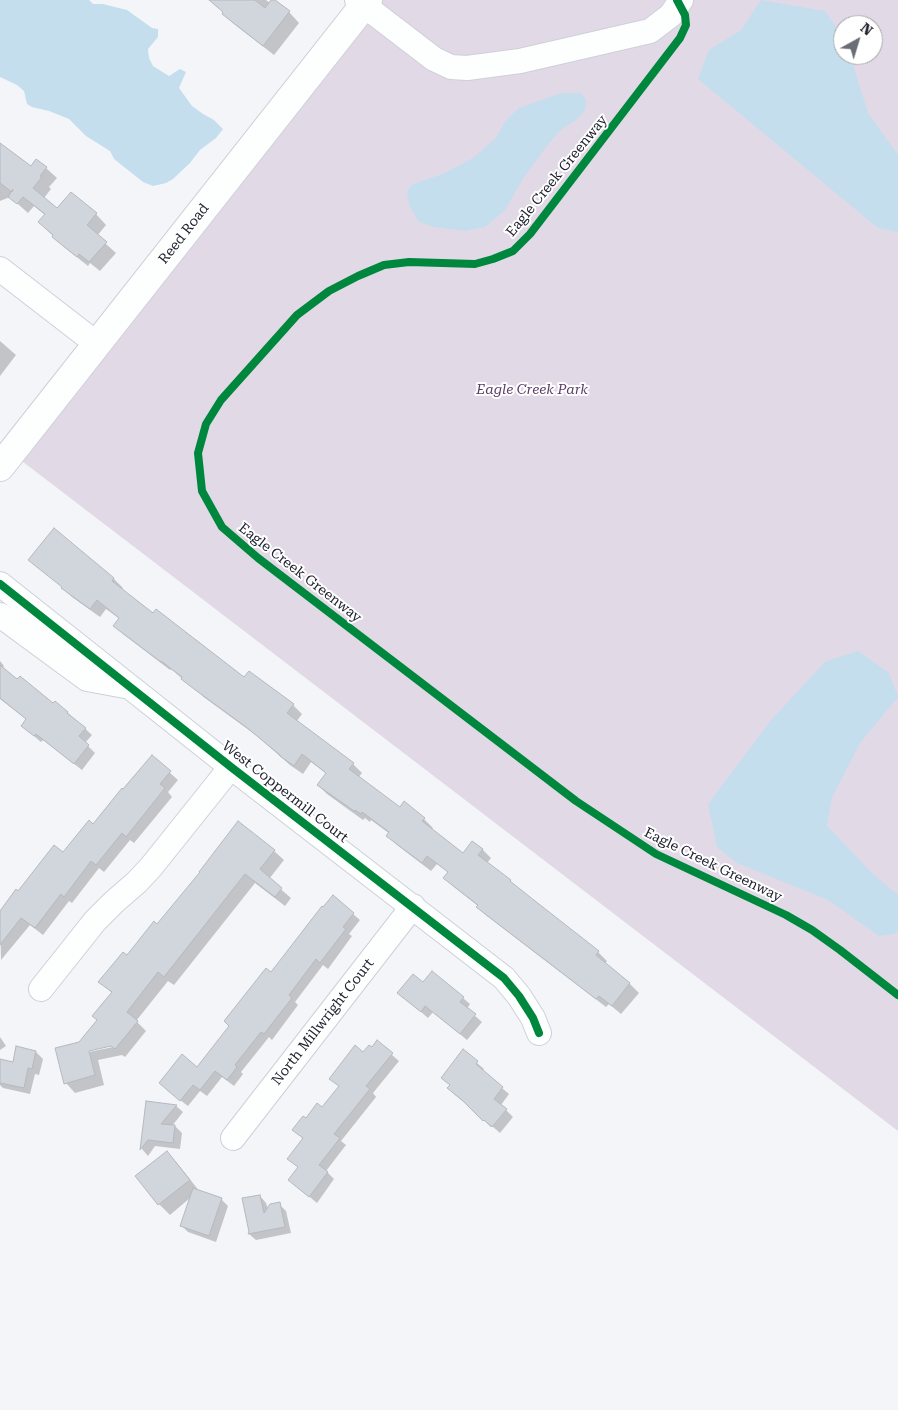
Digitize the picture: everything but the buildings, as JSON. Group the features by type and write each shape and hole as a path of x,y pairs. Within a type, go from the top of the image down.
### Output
{"main road":[{"name":"Reed Road","path":"0,467 363,2"}],"street":[{"path":"363,2 434,59 451,66 467,68 520,61 650,31 671,15 681,0"},
{"path":"0,269 97,344"},
{"name":"West Coppermill Court","path":"0,584 231,767 504,978 519,996 533,1018 539,1033"},
{"name":"West Coppermill Court","path":"0,615 87,679 130,687"},
{"path":"40,989 95,921 152,867 231,767"},
{"name":"North Millwright Court","path":"233,1138 412,906"}],"green space":[{"name":"Eagle Creek Park","path":"373,0 898,0 898,1131 14,455"}],"water":[{"path":"0,0 89,0 93,4 103,4 127,10 152,28 158,29 158,37 148,49 149,58 153,66 169,76 180,69 186,72 179,88 192,106 214,120 223,129 173,179 153,186 143,182 114,159 110,151 86,136 69,119 27,104 24,91 17,85 0,77"},
{"path":"761,0 825,11 833,23 833,65 853,65 868,113 898,155 898,232 878,228 698,79 709,50 741,30"},
{"path":"561,93 581,93 586,99 585,110 575,121 562,129 549,143 524,177 505,210 485,227 465,231 433,227 418,221 409,204 407,191 413,184 443,174 473,158 496,138 505,121 519,108"},
{"path":"858,651 889,673 898,697 860,743 832,798 827,826 873,874 898,895 898,930 894,934 879,936 828,900 737,863 717,847 708,804 772,719 826,661"}],"cycle path":[{"name":"Eagle Creek Greenway","path":"677,0 685,15 686,25 680,38 530,234 513,251 475,264 409,262 384,265 329,291 297,315 221,400 206,424 198,453 202,491 222,527 258,558 576,801 656,854 786,915 812,930 898,995"},
{"path":"0,584 231,767 504,978 519,996 533,1018 539,1033"}]}
